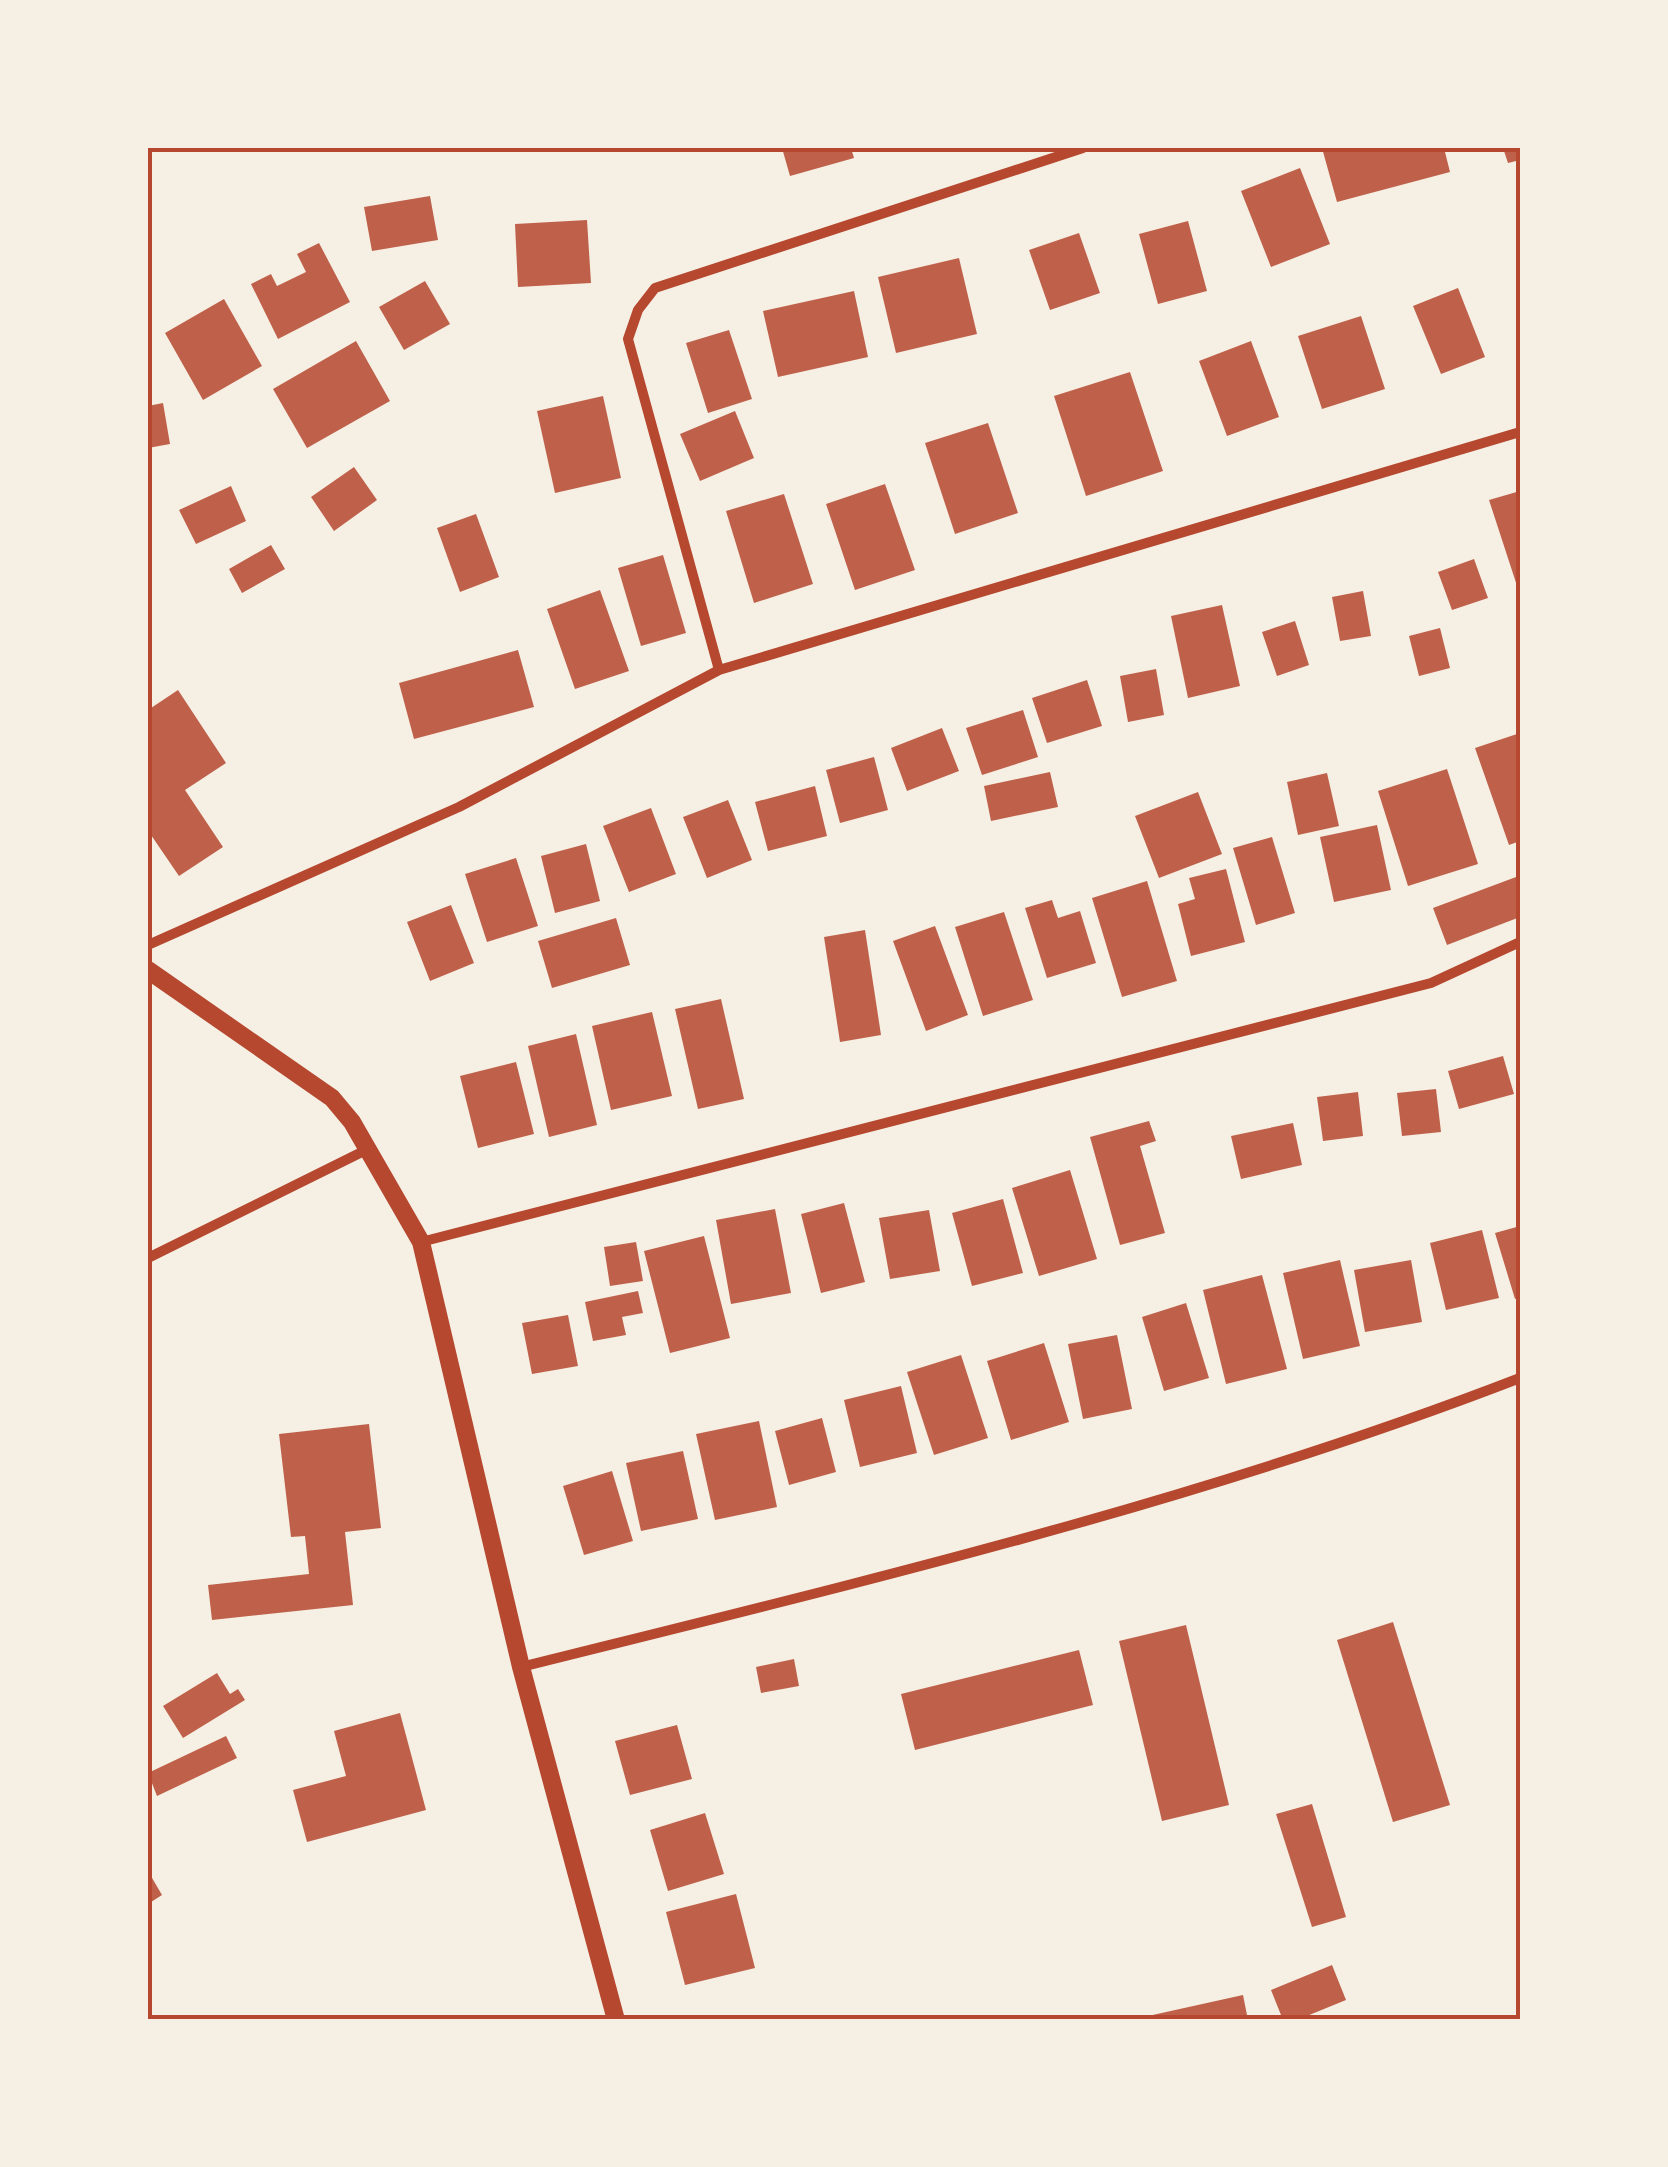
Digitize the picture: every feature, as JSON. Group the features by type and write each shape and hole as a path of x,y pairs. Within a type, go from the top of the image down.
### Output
{"street":[{"path":"719,670 628,339 638,310 656,288 1083,148"},
{"path":"148,946 459,807 719,670 1520,432"},
{"path":"421,1242 1431,983 1520,942"},
{"path":"148,970 332,1098 352,1122 421,1242 521,1667 616,2020"},
{"path":"148,1258 366,1150"},
{"path":"521,1667 944,1560 1402,1424 1520,1378"}],"building":[{"path":"782,148 851,148 854,158 790,176"},
{"path":"1322,148 1444,148 1450,172 1337,202"},
{"path":"1503,148 1520,148 1520,160 1508,163"},
{"path":"1300,168 1330,244 1271,267 1241,191"},
{"path":"430,196 438,240 372,251 364,207"},
{"path":"587,220 591,283 518,287 515,224"},
{"path":"1188,221 1207,291 1158,304 1139,234"},
{"path":"1079,233 1100,293 1050,310 1029,250"},
{"path":"319,243 350,302 278,339 251,284 271,274 277,286 306,272 297,254"},
{"path":"959,258 977,334 896,353 878,277"},
{"path":"425,281 450,324 404,350 379,307"},
{"path":"1458,288 1485,357 1441,374 1413,306"},
{"path":"854,291 868,357 778,377 763,311"},
{"path":"224,299 262,366 203,400 165,333"},
{"path":"1361,316 1385,389 1322,409 1298,336"},
{"path":"729,330 752,399 708,413 686,343"},
{"path":"356,341 390,401 307,448 273,389"},
{"path":"1251,341 1279,417 1227,436 1199,361"},
{"path":"1130,372 1163,471 1086,496 1054,396"},
{"path":"603,396 621,478 555,493 537,411"},
{"path":"163,403 170,444 148,448 148,406"},
{"path":"735,411 754,458 700,481 680,434"},
{"path":"988,423 1018,513 955,534 925,443"},
{"path":"354,467 377,500 334,531 311,497"},
{"path":"885,484 915,570 855,590 826,504"},
{"path":"231,486 246,521 196,544 179,510"},
{"path":"1520,491 1520,595 1489,500"},
{"path":"784,494 813,584 754,603 726,511"},
{"path":"476,514 499,577 460,592 437,528"},
{"path":"271,545 285,569 242,593 229,569"},
{"path":"663,555 686,633 641,646 618,568"},
{"path":"1474,559 1488,598 1452,610 1438,572"},
{"path":"600,590 629,671 575,689 547,609"},
{"path":"1363,591 1371,636 1340,641 1332,597"},
{"path":"1222,605 1240,686 1188,698 1171,616"},
{"path":"1295,621 1309,665 1277,676 1262,632"},
{"path":"1440,628 1450,668 1419,676 1409,636"},
{"path":"518,650 534,707 414,739 399,683"},
{"path":"1156,669 1164,715 1128,722 1120,676"},
{"path":"1087,680 1102,726 1047,743 1032,698"},
{"path":"178,690 226,763 185,790 223,847 179,876 151,835 148,837 148,710"},
{"path":"1023,710 1038,757 982,775 966,728"},
{"path":"942,728 959,771 907,791 891,748"},
{"path":"1520,733 1520,841 1509,845 1475,748"},
{"path":"874,757 888,810 840,823 826,770"},
{"path":"1447,769 1478,864 1408,886 1378,791"},
{"path":"1050,772 1058,807 991,821 984,786"},
{"path":"1327,773 1339,826 1298,835 1287,782"},
{"path":"815,786 827,836 768,851 755,802"},
{"path":"1198,792 1222,854 1159,878 1135,816"},
{"path":"728,800 752,860 707,878 683,817"},
{"path":"651,808 676,874 629,892 603,826"},
{"path":"1377,825 1391,890 1334,902 1320,837"},
{"path":"1272,837 1295,913 1256,925 1233,848"},
{"path":"586,844 600,901 555,913 541,856"},
{"path":"516,858 538,926 487,942 465,874"},
{"path":"1226,869 1245,942 1191,956 1178,904 1195,899 1189,878"},
{"path":"1516,877 1520,917 1447,945 1433,908"},
{"path":"1147,881 1177,981 1122,997 1092,898"},
{"path":"1052,900 1058,918 1080,911 1096,963 1047,978 1025,908"},
{"path":"451,905 474,963 430,981 407,922"},
{"path":"1004,912 1033,1000 983,1016 955,927"},
{"path":"616,918 630,965 552,988 538,941"},
{"path":"935,926 968,1015 926,1031 893,941"},
{"path":"865,930 881,1035 840,1042 824,937"},
{"path":"721,999 744,1099 698,1109 675,1009"},
{"path":"652,1012 672,1096 611,1110 592,1026"},
{"path":"576,1034 597,1125 549,1137 528,1046"},
{"path":"1503,1056 1514,1094 1459,1109 1448,1071"},
{"path":"516,1062 534,1134 478,1148 460,1076"},
{"path":"1436,1089 1441,1132 1402,1136 1397,1093"},
{"path":"1358,1092 1363,1136 1323,1141 1317,1097"},
{"path":"1149,1121 1156,1141 1140,1146 1165,1233 1120,1245 1090,1137"},
{"path":"1293,1123 1302,1165 1241,1179 1231,1136"},
{"path":"1070,1170 1097,1259 1039,1276 1012,1188"},
{"path":"1003,1199 1023,1273 972,1286 952,1213"},
{"path":"844,1203 865,1282 821,1293 801,1214"},
{"path":"775,1209 791,1293 731,1304 716,1220"},
{"path":"929,1210 940,1271 890,1279 879,1218"},
{"path":"1520,1226 1520,1297 1515,1299 1495,1233"},
{"path":"1482,1230 1499,1298 1446,1310 1430,1243"},
{"path":"704,1236 730,1338 670,1353 644,1251"},
{"path":"636,1242 643,1281 610,1286 604,1247"},
{"path":"1340,1260 1360,1346 1303,1359 1283,1273"},
{"path":"1411,1260 1422,1322 1365,1332 1354,1270"},
{"path":"1262,1275 1287,1369 1226,1384 1203,1290"},
{"path":"638,1291 643,1313 622,1317 626,1335 593,1341 585,1302"},
{"path":"1186,1303 1209,1378 1164,1391 1142,1317"},
{"path":"568,1315 578,1366 532,1374 522,1323"},
{"path":"1117,1335 1132,1409 1083,1419 1068,1344"},
{"path":"1044,1343 1069,1422 1011,1440 987,1361"},
{"path":"961,1355 988,1438 934,1455 907,1372"},
{"path":"901,1386 917,1453 860,1467 844,1400"},
{"path":"822,1418 836,1472 789,1485 775,1431"},
{"path":"759,1421 777,1507 715,1520 696,1434"},
{"path":"369,1424 381,1528 345,1532 353,1605 212,1620 208,1585 309,1574 305,1536 291,1537 279,1434"},
{"path":"683,1451 698,1519 641,1531 626,1463"},
{"path":"612,1471 633,1541 584,1555 563,1486"},
{"path":"1393,1622 1450,1805 1393,1822 1337,1640"},
{"path":"1186,1625 1229,1805 1162,1821 1119,1641"},
{"path":"1079,1650 1093,1705 915,1750 901,1694"},
{"path":"794,1659 799,1686 761,1693 756,1667"},
{"path":"217,1673 230,1694 238,1689 245,1700 183,1738 163,1706"},
{"path":"400,1713 426,1810 307,1842 293,1790 346,1776 334,1731"},
{"path":"677,1725 692,1779 630,1795 615,1741"},
{"path":"226,1736 237,1758 157,1796 148,1773"},
{"path":"1312,1804 1346,1917 1312,1927 1276,1814"},
{"path":"705,1813 724,1874 668,1891 650,1830"},
{"path":"148,1871 162,1895 148,1904"},
{"path":"736,1894 755,1968 685,1985 666,1912"},
{"path":"1332,1965 1346,2000 1297,2020 1283,2020 1271,1990"},
{"path":"1243,1995 1248,2020 1139,2020 1139,2018"}]}
